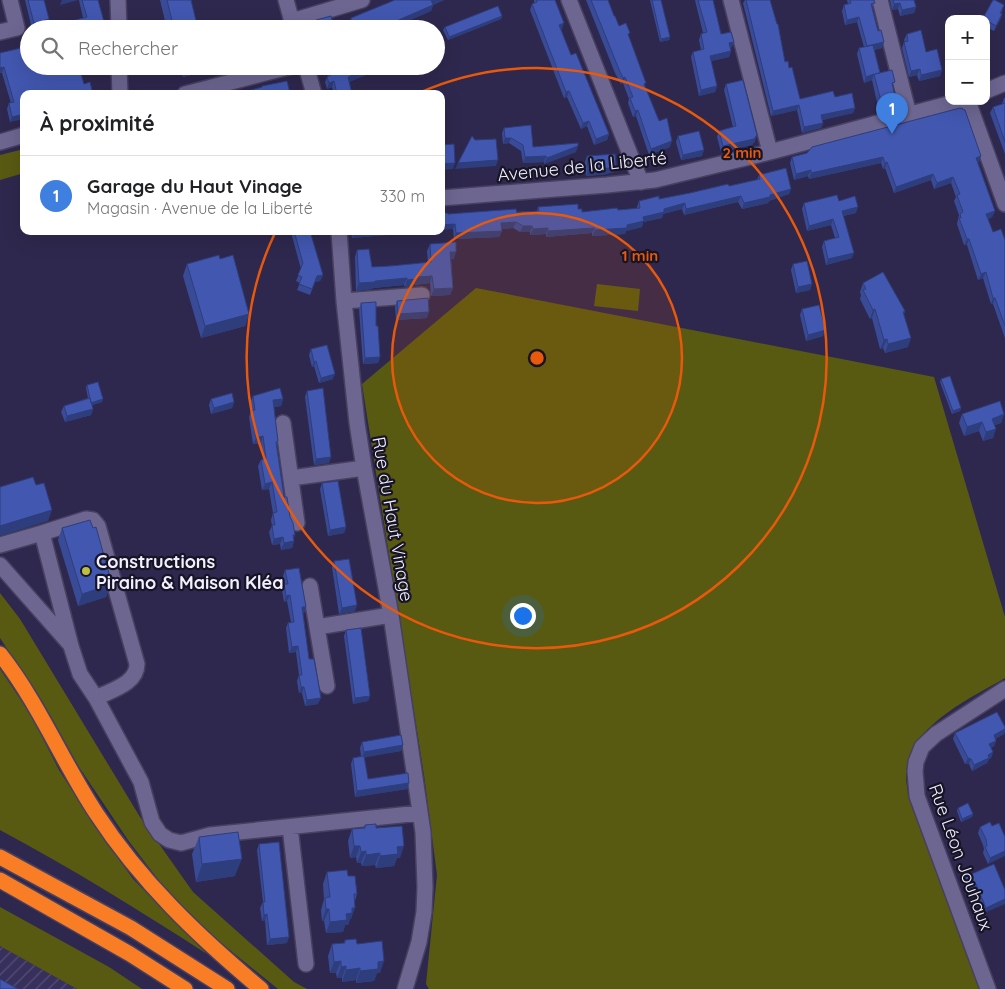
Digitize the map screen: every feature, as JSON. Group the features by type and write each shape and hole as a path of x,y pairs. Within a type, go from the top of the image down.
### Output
{"highway":[{"path":"0,654 25,691 83,793 129,860 185,921 260,989"},
{"path":"0,857 124,924 227,989"},
{"path":"0,881 130,954 185,989"}],"street":[{"path":"0,32 17,28 10,0"},
{"path":"118,0 119,20"},
{"path":"286,0 292,20"},
{"path":"307,20 362,0"},
{"path":"569,0 641,182"},
{"path":"731,0 770,152"},
{"path":"880,0 909,115"},
{"path":"119,75 120,90"},
{"path":"200,90 258,75"},
{"path":"309,75 313,90"},
{"path":"990,89 1005,82"},
{"name":"Avenue de la Liberté","path":"445,198 641,182 770,152 945,105"},
{"path":"969,105 1005,204"},
{"path":"0,140 20,136"},
{"name":"Rue du Haut Vinage","path":"339,235 352,381 364,468 391,615 424,848 424,912 419,942 405,989"},
{"path":"344,301 422,295"},
{"path":"284,423 297,523"},
{"path":"291,478 364,468"},
{"path":"0,545 86,519 93,520 98,526 137,668 128,682 96,698"},
{"path":"42,533 80,674 96,698 141,782 152,822 165,838 181,843 210,835 420,813"},
{"path":"0,565 71,646"},
{"path":"310,586 328,686"},
{"path":"317,627 391,615"},
{"name":"Rue Léon Jouhaux","path":"988,989 920,804 914,779 916,762 928,741 1005,689"},
{"path":"290,827 306,964"}],"shaded area":[{"path":"20,150 20,174 0,180 0,155"},
{"path":"597,284 640,289 638,311 594,306"},
{"path":"476,288 934,377 1005,617 1005,678 974,695 927,730 916,744 908,760 906,779 908,796 979,989 429,989 426,984 437,875 424,775 362,384"},
{"path":"0,593 20,619 140,817 193,892 294,982 307,989 278,989 215,938 166,890 128,840 79,767 45,706 0,638"},
{"path":"0,669 31,715 59,770 95,826 133,879 207,954 105,890 0,830"},
{"path":"0,907 109,967 142,989 77,989 0,946"},
{"path":"0,946 77,989 0,989"}],"building":[{"path":"28,0 44,0 49,19 33,20"},
{"path":"82,0 98,0 104,20 76,20 87,17"},
{"path":"167,0 191,0 196,20 172,20"},
{"path":"395,0 431,0 433,5 399,20 351,20 351,18"},
{"path":"537,0 555,0 564,23 559,25 571,55 576,53 609,134 596,139 589,121 583,123 569,91 566,92 532,4 537,2"},
{"path":"591,0 608,0 619,26 626,23 630,33 628,34 646,83 644,84 659,121 667,118 672,141 651,149 638,110 635,111 630,98 633,97 625,77 623,78 618,67"},
{"path":"652,0 661,0 670,37 661,39"},
{"path":"698,0 713,0 721,34 731,32 734,42 729,43 731,51 710,56 717,86 701,90 693,52 704,49 701,34 707,32"},
{"path":"746,0 770,0 778,24 785,62 788,61 789,68 792,67 800,99 833,91 835,97 852,93 855,108 821,115 823,123 804,127 799,105 773,111"},
{"path":"850,0 874,0 875,3 871,4 878,31 881,30 884,42 867,46 859,17 847,20 844,5 851,3"},
{"path":"893,0 914,0 916,7 902,10 900,3 894,4"},
{"path":"993,0 1004,5 996,26 990,22 990,15 985,15"},
{"path":"498,6 502,16 449,37 445,27"},
{"path":"331,16 332,20 316,20"},
{"path":"921,30 926,52 937,49 942,70 921,75 920,69 911,71 904,42 908,41 907,34"},
{"path":"873,45 880,73 892,70 895,82 892,83 896,101 882,105 874,74 866,77 859,48"},
{"path":"20,48 20,75 81,75 84,84 90,82 92,90 20,90 20,115 12,117 9,103 14,102 4,67 0,68 0,53"},
{"path":"331,75 353,75 348,77 351,90 336,90 334,81 329,83 327,77"},
{"path":"743,80 757,135 754,139 723,146 719,131 736,126 726,84"},
{"path":"287,81 289,90 251,90"},
{"path":"1005,103 1005,142 993,107"},
{"path":"960,108 965,110 981,156 976,158 995,211 986,214 993,232 1001,229 1005,240 1005,326 995,298 993,298 986,272 981,274 969,239 967,239 959,218 961,218 960,214 963,212 957,195 960,194 953,177 937,183 933,174 896,187 887,162 885,163 883,157 811,173 811,170 796,174 792,157 807,153 812,147"},
{"path":"531,125 533,147 578,143 578,146 547,158 546,156 525,157 523,145 511,138 505,138 504,128"},
{"path":"699,131 704,150 683,155 678,136"},
{"path":"472,136 475,140 496,139 498,160 458,163"},
{"path":"454,144 455,163 445,164 445,145"},
{"path":"615,154 616,166 588,170 587,156"},
{"path":"786,168 791,189 770,195 770,197 744,203 741,196 686,209 685,203 664,209 664,212 643,217 644,221 627,225 627,228 548,231 548,228 533,229 532,226 523,226 516,222 501,223 502,231 456,233 455,224 445,225 445,213 516,209 517,213 539,211 538,207 578,204 578,209 582,209 582,212 617,208 618,210 640,208 639,201 659,196 659,199 728,184 729,186 760,179 759,175"},
{"path":"837,195 839,201 855,196 858,207 842,211 854,253 828,259 824,241 839,237 833,219 809,226 804,203"},
{"path":"295,235 311,235 323,275 317,276 312,289 299,284 302,277 298,275 303,263"},
{"path":"456,242 456,252 450,252 453,288 434,289 432,276 407,280 407,278 359,283 357,250 369,249 372,267 391,266 431,262 430,244"},
{"path":"219,255 220,259 233,255 249,314 205,326 187,264"},
{"path":"807,261 812,284 798,287 793,264"},
{"path":"883,272 905,311 903,312 911,338 888,344 887,339 884,340 875,309 873,310 863,290 866,289 863,283"},
{"path":"428,298 429,312 398,314 397,301"},
{"path":"376,302 376,326 378,326 380,357 365,358 361,303"},
{"path":"819,305 826,330 808,335 802,309"},
{"path":"327,345 335,374 321,378 311,349"},
{"path":"950,376 961,408 953,411 941,379"},
{"path":"98,382 103,399 91,403 87,385"},
{"path":"280,388 283,399 273,400 278,441 276,442 284,497 287,497 295,535 293,535 294,541 284,543 283,537 274,539 272,525 275,525 273,513 277,512 272,482 265,484 261,460 266,459 263,436 256,438 251,411 255,410 253,396"},
{"path":"323,388 331,457 316,459 307,391"},
{"path":"232,393 234,402 214,408 211,399"},
{"path":"90,398 93,409 67,416 64,406"},
{"path":"1000,401 1004,414 992,419 996,429 986,432 982,422 967,427 962,414"},
{"path":"33,477 36,485 44,483 52,510 0,526 0,487"},
{"path":"338,481 346,527 330,530 322,483"},
{"path":"90,520 93,528 96,527 110,577 108,577 110,585 82,594 62,528"},
{"path":"349,559 357,605 342,608 334,561"},
{"path":"299,568 306,607 302,607 309,659 314,659 321,698 307,700 304,687 301,687 299,675 302,675 298,646 292,647 288,623 294,622 290,595 286,596 284,584 288,584 285,570"},
{"path":"361,628 370,696 355,698 346,630"},
{"path":"997,712 1005,729 994,735 996,741 989,744 993,752 988,755 989,758 974,765 971,759 968,758 955,733"},
{"path":"401,735 403,745 364,752 362,742"},
{"path":"364,756 368,779 408,773 409,783 357,791 353,758"},
{"path":"968,803 973,814 962,819 958,808"},
{"path":"990,822 992,826 999,823 1005,837 1005,851 990,858 985,847 987,846 986,839 980,827"},
{"path":"376,824 376,828 402,826 404,846 397,847 398,854 380,856 380,853 366,855 366,851 361,852 360,846 354,846 352,829 365,828 365,825"},
{"path":"238,832 242,859 202,864 199,837"},
{"path":"279,842 289,937 270,939 267,914 264,915 263,902 265,902 259,844"},
{"path":"994,864 1005,890 1005,899 986,908 976,884 970,887 965,877"},
{"path":"347,870 348,876 355,876 357,894 354,894 355,908 352,908 352,913 346,914 347,920 330,922 329,909 326,909 325,898 330,897 327,872"},
{"path":"356,939 357,944 382,941 384,961 378,962 378,969 360,971 360,968 346,970 346,966 341,967 341,961 334,962 332,944 345,943 345,940"},
{"path":"0,979 18,989 0,989"}],"place":[{"name":"Garage du Haut Vinage","path":"892,134"},
{"name":"Constructions Piraino & Maison Kléa","path":"86,571"}]}
